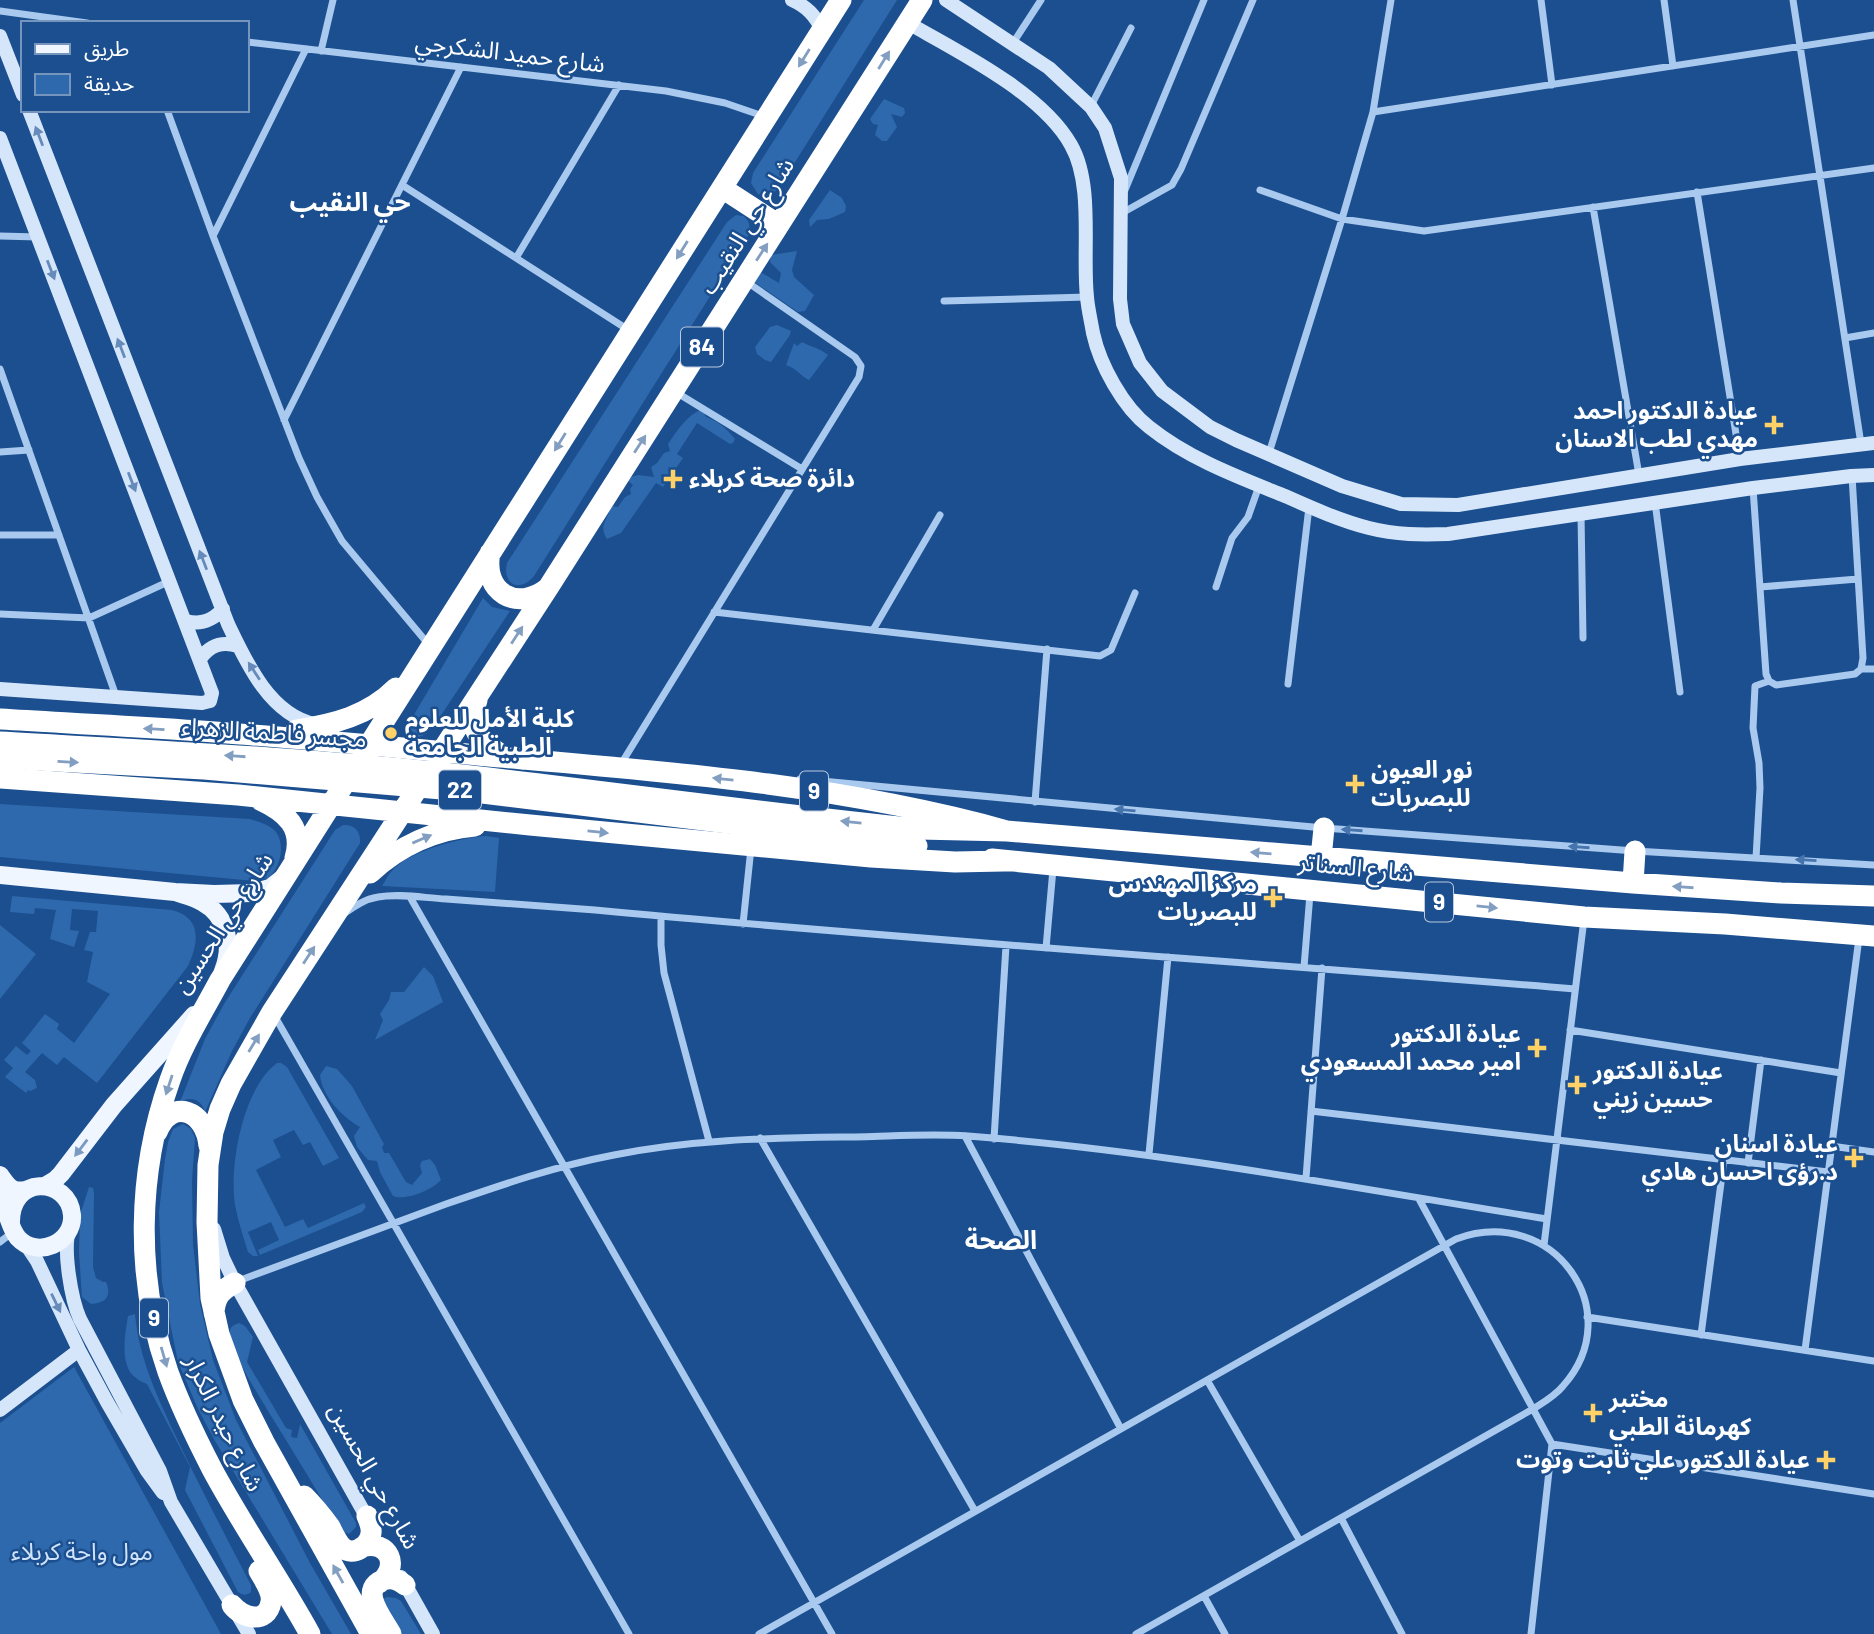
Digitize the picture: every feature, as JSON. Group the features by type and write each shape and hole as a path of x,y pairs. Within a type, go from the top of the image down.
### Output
{"highway":[{"name":"شارع حي النقيب","path":"418,667 841,0"},
{"name":"شارع حي النقيب","path":"480,692 922,0"},
{"path":"722,188 779,225"},
{"path":"490,553 489,576 495,587 504,595 527,600 539,596 548,588"},
{"path":"251,734 324,726 350,718 372,708 418,667"},
{"name":"شارع حي الحسين","path":"220,980 418,667"},
{"path":"480,692 473,715 475,729 483,742 504,757"},
{"name":"84","path":"423,780 480,692"},
{"path":"0,719 369,744"},
{"path":"238,794 257,793 269,788 280,771 280,757 274,745 264,737 251,734"},
{"name":"مجسر فاطمة الزهراء","path":"0,742 208,754 470,775 765,813 918,838"},
{"name":"9","path":"369,744 619,767 767,784 933,811 1007,831"},
{"name":"مجسر فاطمة الزهراء","path":"0,758 243,772 466,791 918,838"},
{"path":"530,825 508,812 502,789 503,780 513,766 520,762 536,760"},
{"path":"0,778 238,794 530,825"},
{"name":"9","path":"272,1013 423,780"},
{"path":"238,794 252,797 278,809 292,824 297,850 289,871"},
{"name":"9","path":"349,895 369,873 387,859 425,838 469,826 530,825 914,860 1004,861"},
{"path":"1321,858 1324,828"},
{"name":"شارع السناتر","path":"918,838 1007,831 1633,883 1874,896"},
{"name":"شارع السناتر","path":"918,838 1004,861 1584,916 1867,936"},
{"path":"1633,883 1635,851"},
{"path":"1725,925 1736,922 1744,908 1740,897 1730,890"},
{"path":"1779,929 1768,922 1764,910 1769,898 1781,893"},
{"name":"شارع حيدر الكرار","path":"220,980 170,1079 153,1141 147,1176 145,1260 152,1310 168,1373 213,1471 310,1634"},
{"name":"شارع حيدر الكرار","path":"272,1013 231,1084 220,1110 210,1151 207,1190 209,1277 214,1315 229,1366 243,1400 371,1634"},
{"path":"153,1141 164,1120 171,1114 185,1112 202,1122 207,1131 210,1151"},
{"path":"214,1315 218,1295 234,1283"},
{"path":"213,1471 225,1506 272,1601 254,1628"},
{"path":"282,1475 317,1511 342,1547 348,1550 371,1545 386,1551 390,1571 372,1591 372,1600 391,1634"},
{"path":"362,1548 370,1539 367,1516"},
{"path":"379,1583 394,1579 405,1585"},
{"path":"232,1605 250,1618 254,1628"}],"main road":[{"path":"792,0 816,16 822,30"},
{"path":"946,0 1049,68 1091,107 1105,128 1121,178 1120,299 1123,324 1139,363 1161,391 1210,427 1342,486 1401,504 1458,505 1740,459 1867,444"},
{"path":"908,23 986,68 1024,95 1059,126 1072,147 1081,172 1085,206 1087,297 1094,337 1102,362 1119,392 1148,427 1208,464 1368,528 1397,534 1426,535 1448,534 1753,488 1874,475"},
{"path":"0,36 4,55 21,91"},
{"path":"30,112 238,646 260,681 289,714 300,720 324,726"},
{"path":"0,138 212,693 210,701 197,703 0,689"},
{"path":"186,621 202,623 217,616 223,609"},
{"path":"200,659 212,646 221,643 238,646"},
{"path":"0,874 175,892 222,894 252,893 270,888 289,871"},
{"path":"0,881 38,879"},
{"path":"175,892 203,902 211,907 223,922 228,955 220,980"},
{"name":"شارع حي الحسين","path":"44,1186 61,1174 114,1105 185,1026 220,980"},
{"path":"0,1175 12,1189 18,1191 44,1186 54,1189 68,1201 72,1220 67,1242 76,1311 160,1471 171,1502 232,1605"},
{"path":"12,1235 13,1205 25,1190"},
{"name":"شارع حي الحسين","path":"207,1190 219,1245 234,1283 433,1634"},
{"path":"0,1199 9,1215 12,1235 37,1261 79,1350 147,1471 171,1502"},
{"path":"12,1235 38,1248 57,1244 69,1230"},
{"path":"0,1410 79,1350"}],"street":[{"path":"321,51 333,0"},
{"path":"1013,43 1041,0"},
{"path":"1121,207 1204,0"},
{"path":"1121,207 1172,185 1253,0"},
{"path":"1269,453 1373,112 1391,0"},
{"path":"1541,0 1552,85"},
{"path":"1664,0 1673,66"},
{"path":"1793,0 1844,338 1867,444"},
{"path":"0,11 72,21"},
{"path":"1091,107 1131,28"},
{"path":"1373,112 1874,35"},
{"name":"شارع حميد الشكرجي","path":"248,42 696,96 767,117"},
{"path":"213,236 306,49"},
{"path":"284,420 461,67"},
{"path":"516,258 619,85"},
{"path":"168,112 284,420 317,497 342,541 430,646"},
{"path":"1261,190 1342,219 1424,231 1874,168"},
{"path":"402,185 630,332"},
{"path":"1697,192 1740,459"},
{"path":"1593,206 1639,475"},
{"path":"0,236 38,237"},
{"path":"619,767 859,377 860,366 855,357 744,280"},
{"path":"944,301 1087,297"},
{"path":"1844,338 1874,333"},
{"path":"0,369 116,696"},
{"path":"674,391 802,469"},
{"path":"0,452 29,450"},
{"path":"1852,476 1863,658 1861,669"},
{"path":"1216,587 1232,538 1248,517 1259,486"},
{"path":"1753,488 1766,674 1769,681 1776,685 1874,669"},
{"path":"1655,502 1680,692"},
{"path":"1288,684 1309,506"},
{"path":"873,629 940,514"},
{"path":"1581,514 1583,638"},
{"path":"0,536 59,535"},
{"path":"1760,587 1858,579"},
{"path":"0,614 89,618 170,581"},
{"path":"714,612 1096,656 1108,653 1135,593"},
{"path":"1035,802 1047,649"},
{"path":"1756,858 1760,788 1753,729 1755,686 1769,681"},
{"path":"767,784 808,779 1324,828 1874,865"},
{"path":"743,923 751,846"},
{"path":"1046,948 1053,865"},
{"path":"1304,967 1311,890"},
{"path":"325,931 363,902 380,897 410,897 540,905 1006,946 1575,989"},
{"path":"410,897 832,1634"},
{"path":"1544,1245 1584,916"},
{"path":"661,917 664,973 709,1141"},
{"path":"1805,1350 1841,1073 1867,936"},
{"path":"994,1139 1006,946"},
{"path":"1149,1154 1168,957"},
{"path":"1306,1178 1322,968"},
{"path":"272,1013 629,1634"},
{"path":"1570,1030 1841,1073"},
{"path":"1748,1163 1761,1060"},
{"path":"1311,1111 1828,1172"},
{"path":"965,1136 1121,1429"},
{"path":"234,1283 393,1223 515,1180 564,1166 613,1155 709,1141 760,1138 965,1136 1149,1154 1547,1219"},
{"path":"760,1138 975,1511"},
{"path":"1831,1146 1874,1152"},
{"path":"1701,1335 1724,1160"},
{"path":"1419,1199 1552,1444 1531,1634"},
{"path":"759,1634 1464,1236 1491,1231 1518,1234 1544,1245 1564,1263 1583,1294 1587,1317 1585,1346 1581,1357 1571,1377 1556,1394 1136,1634"},
{"path":"1587,1317 1874,1361"},
{"path":"1207,1380 1300,1541"},
{"path":"1552,1444 1874,1494"},
{"path":"1341,1518 1402,1634"},
{"path":"1203,1596 1225,1634"}],"green space":[{"path":"864,0 897,0 780,186 770,194 758,194 751,183 753,173"},
{"path":"884,99 904,108 905,113 902,117 891,114 897,127 887,141 882,141 875,135 878,125 873,124 870,119"},
{"path":"830,190 842,198 846,206 845,212 829,219 817,220 810,227 809,220"},
{"path":"736,215 747,220 750,228 748,236 534,576 523,584 513,584 507,577 507,563 727,222"},
{"path":"797,251 792,270 794,277 814,295 805,311 798,312 750,279 755,269 779,283 781,273 770,262 771,255"},
{"path":"777,325 791,331 771,362 757,354 755,347 770,327"},
{"path":"802,342 828,355 809,380 786,365 794,343 797,346"},
{"path":"702,409 706,417 732,435 735,439 733,443 730,444 697,423 677,454 683,458 663,487 656,483 621,533 607,539 603,530 604,523 611,506 618,507 625,497 631,494 633,485 628,481 638,475 654,477 651,467 664,453 670,451 668,444 682,424"},
{"path":"483,598 492,607 510,611 434,726 419,737 411,730 412,718"},
{"path":"0,804 250,819 276,832 280,855 277,867 270,876 254,881 0,857"},
{"path":"343,825 356,829 360,843 250,1018 205,1112 195,1100 180,1102 205,1039 224,1004 335,830"},
{"path":"486,836 499,838 495,892 382,886 391,872 409,858 449,843"},
{"path":"12,896 172,910 189,919 193,925 196,940 188,966 97,1083 64,1057 57,1065 42,1053 25,1072 35,1080 37,1088 26,1093 5,1077 13,1068 4,1060 16,1046 27,1055 31,1051 22,1043 45,1014 59,1024 57,1029 74,1043 110,994 87,982 93,952 84,950 90,932 96,932 98,911 72,909 70,930 79,931 74,947 50,939 56,910 35,908 34,914 10,912"},
{"path":"0,925 36,954 0,999"},
{"path":"424,967 433,976 443,1002 375,1040 383,1020 380,1014 391,992 404,992"},
{"path":"277,1063 287,1067 339,1158 323,1166 310,1142 303,1145 294,1130 273,1140 281,1157 256,1170 285,1227 303,1219 308,1228 364,1203 366,1207 362,1212 260,1255 258,1250 279,1240 271,1222 248,1232 258,1256 253,1256 248,1252 235,1205 234,1169 247,1108 265,1075"},
{"path":"326,1066 337,1069 352,1086 384,1144 384,1153 389,1153 406,1182 412,1185 422,1173 422,1161 430,1159 441,1180 418,1194 393,1196 377,1161 368,1160 357,1147 354,1136 360,1127 340,1112 325,1091 320,1075"},
{"path":"183,1124 191,1129 195,1138 192,1181 193,1245 200,1304 213,1360 236,1420 310,1563 351,1634 332,1634 215,1441 178,1362 162,1283 159,1212 168,1142 173,1129"},
{"path":"89,1187 93,1188 94,1193 93,1267 96,1278 106,1282 108,1291 104,1300 91,1304 82,1297 79,1253 80,1215"},
{"path":"135,1314 145,1364 157,1395 251,1585 251,1592 247,1594 238,1592 185,1490 190,1467 147,1384 136,1378 127,1366 124,1349 128,1316"},
{"path":"239,1323 245,1326 253,1337 247,1362 286,1428 292,1430 291,1437 297,1438 300,1424 356,1523 356,1527 349,1534 341,1531 240,1363 230,1332 232,1327"},
{"name":"مول واحة كربلاء","path":"74,1367 221,1634 0,1634 0,1423"},
{"path":"387,1597 401,1601 421,1634 396,1634 383,1599"}],"place":[{"name":"عيادة الدكتور احمد مهدي لطب الاسنان","path":"1774,425"},
{"name":"دائرة صحة كربلاء","path":"673,479"},
{"name":"كلية الأمل للعلوم الطبية الجامعة","path":"391,733"},
{"name":"نور العيون للبصريات","path":"1355,784"},
{"name":"مركز المهندس للبصريات","path":"1273,898"},
{"name":"عيادة الدكتور امير محمد المسعودي","path":"1537,1048"},
{"name":"عيادة الدكتور حسين زيني","path":"1577,1085"},
{"name":"عيادة اسنان د.رؤى احسان هادي","path":"1854,1158"},
{"name":"مختبر كهرمانة الطبي","path":"1593,1413"},
{"name":"عيادة الدكتور علي ثابت وتوت","path":"1826,1460"}],"district":[{"name":"حي النقيب","path":"350,202"},
{"name":"الصحة","path":"1001,1240"}]}
